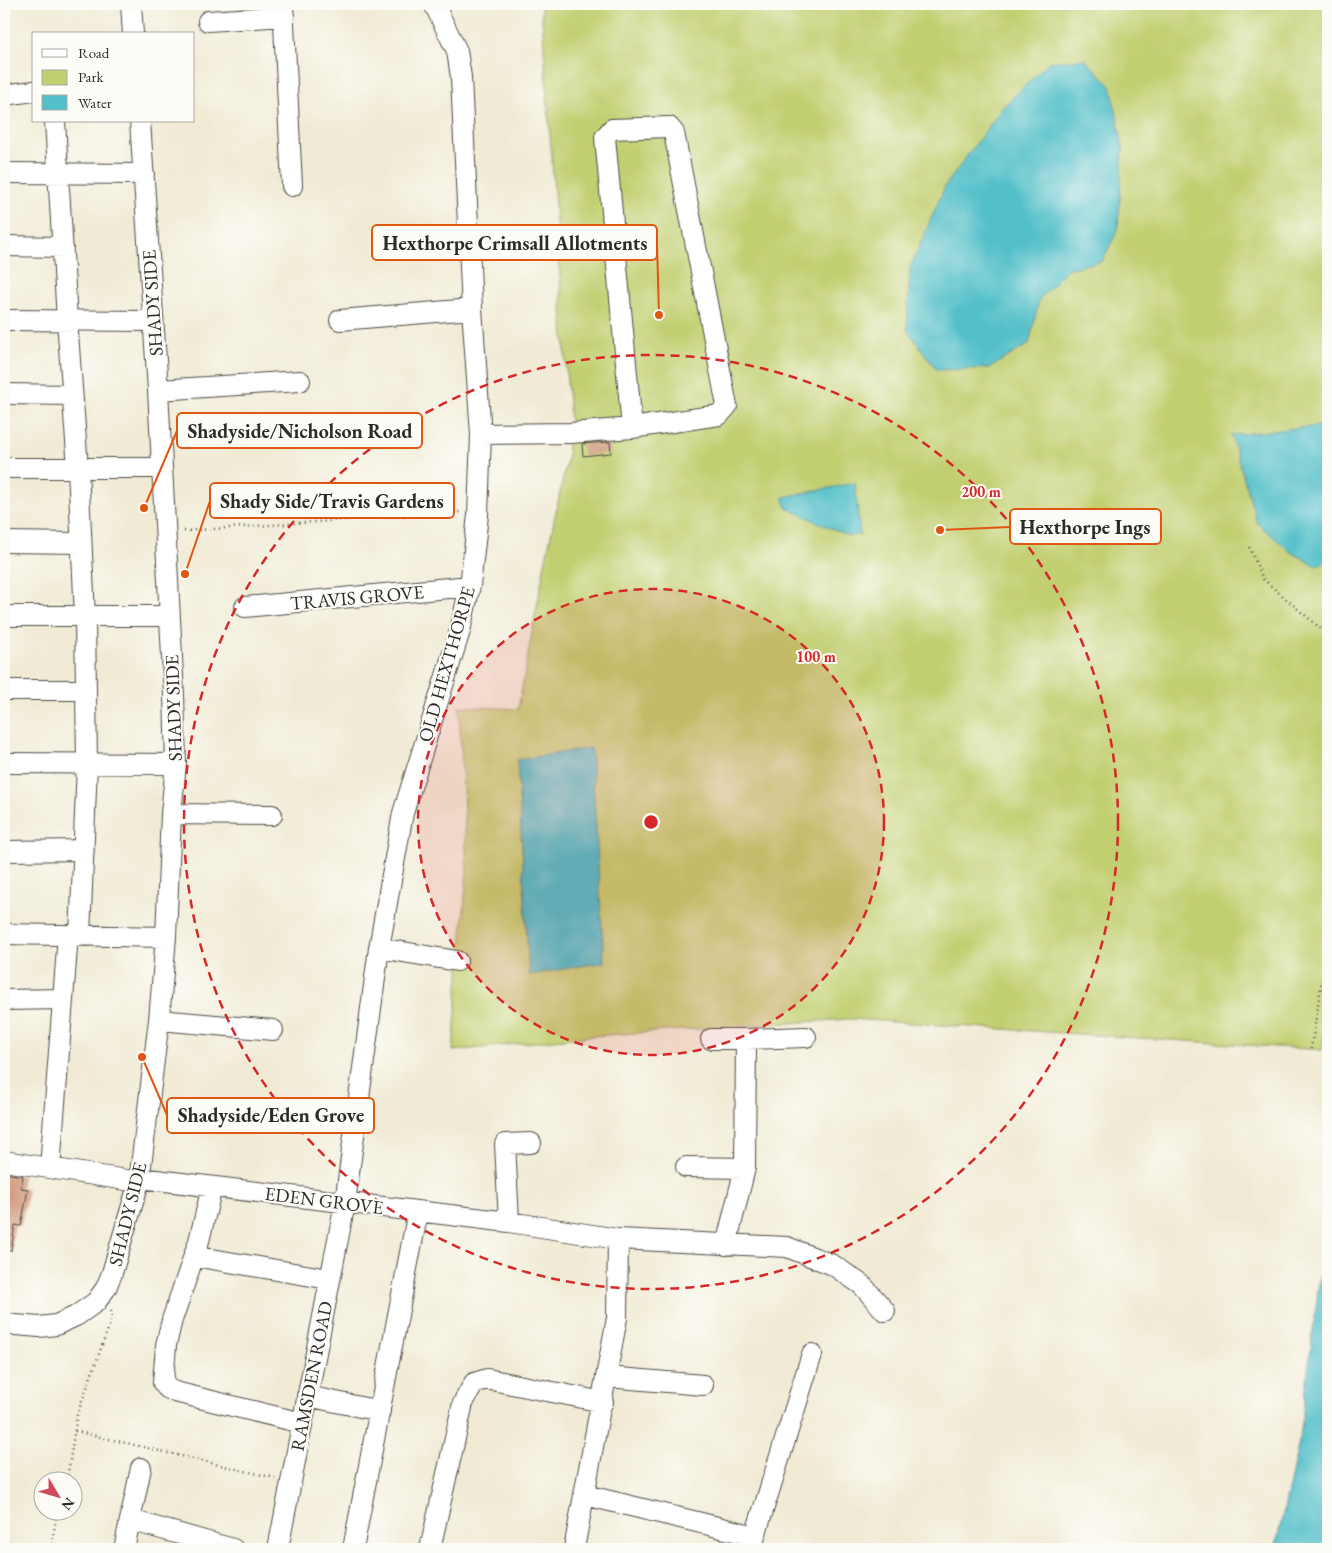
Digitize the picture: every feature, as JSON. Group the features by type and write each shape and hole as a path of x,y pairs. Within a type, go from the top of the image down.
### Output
{"street":[{"path":"131,4 134,32"},
{"name":"OLD HEXTHORPE","path":"345,1203 380,948 403,813 460,631 470,586 478,510 481,434 472,309 461,77 457,51 434,4"},
{"path":"208,21 284,10 292,186"},
{"path":"4,95 32,92"},
{"path":"50,1168 63,999 74,935 84,850 87,764 82,543 55,122"},
{"name":"SHADY SIDE","path":"4,1324 39,1327 56,1325 76,1316 96,1302 106,1288 140,1180 159,1020 166,937 171,814 176,764 158,390 140,122"},
{"path":"481,434 571,433 632,428 719,415 727,406 674,133 669,127 612,129 605,137 632,428"},
{"path":"4,173 144,174"},
{"path":"4,246 63,247"},
{"path":"340,320 472,309"},
{"path":"4,320 152,321"},
{"path":"158,390 300,382"},
{"path":"4,394 72,395"},
{"path":"4,468 162,468"},
{"path":"4,542 82,543"},
{"name":"TRAVIS GROVE","path":"245,607 470,586"},
{"path":"4,616 169,616"},
{"path":"4,690 86,690"},
{"path":"4,763 176,764"},
{"path":"171,814 272,815"},
{"path":"4,851 84,850"},
{"path":"4,934 166,937"},
{"path":"380,948 457,961"},
{"path":"4,1000 63,999"},
{"path":"159,1020 273,1030"},
{"path":"711,1039 806,1037"},
{"path":"726,1245 745,1168 746,1038"},
{"path":"509,1222 505,1144 531,1143"},
{"name":"EDEN GROVE","path":"4,1160 140,1180 509,1222 618,1239 787,1248 833,1265 862,1285 884,1311"},
{"path":"686,1167 745,1168"},
{"path":"212,1187 194,1256 172,1320 166,1345 163,1383 167,1388 175,1392 302,1424"},
{"name":"RAMSDEN ROAD","path":"278,1549 345,1203"},
{"path":"353,1549 418,1211"},
{"path":"574,1549 603,1402 617,1318 618,1239"},
{"path":"194,1256 330,1279"},
{"path":"585,1495 753,1543 812,1354"},
{"path":"607,1377 703,1385"},
{"path":"430,1549 463,1403 474,1383 488,1379 603,1402"},
{"path":"307,1396 380,1411"},
{"path":"124,1549 141,1468"},
{"path":"130,1520 233,1549"}],"path":[{"path":"165,532 478,510"},
{"path":"1248,547 1263,579 1328,635"},
{"path":"1311,1049 1328,942"},
{"name":"SHADY SIDE","path":"69,1470 84,1392 112,1318 106,1288"},
{"path":"75,1431 291,1482"},
{"path":"51,1549 56,1520"}],"green space":[{"path":"541,4 1328,4 1328,1013 1322,1050 850,1019 591,1036 453,1051 467,871 459,706 518,709 544,568 568,455 567,439 571,438"}],"water":[{"path":"1085,59 1111,86 1123,147 1118,230 1102,261 1067,269 1039,300 1029,344 990,368 937,370 907,330 910,268 945,186 1002,108 1049,62"},
{"path":"1328,425 1328,561 1316,566 1291,552 1257,523 1231,435"},
{"path":"855,483 860,535 848,536 787,508 783,497"},
{"path":"591,748 604,962 529,975 517,760"},
{"path":"1328,1207 1328,1549 1275,1549 1300,1437"}],"building":[{"path":"610,442 611,453 583,456 582,444"},
{"path":"4,1173 23,1176 21,1188 28,1189 21,1226 15,1225 11,1251 4,1251"}],"place":[{"name":"Hexthorpe Crimsall Allotments","path":"659,315"},
{"name":"Shadyside/Nicholson Road","path":"144,508"},
{"name":"Hexthorpe Ings","path":"940,530"},
{"name":"Shady Side/Travis Gardens","path":"185,574"},
{"name":"Shadyside/Eden Grove","path":"142,1057"}]}
